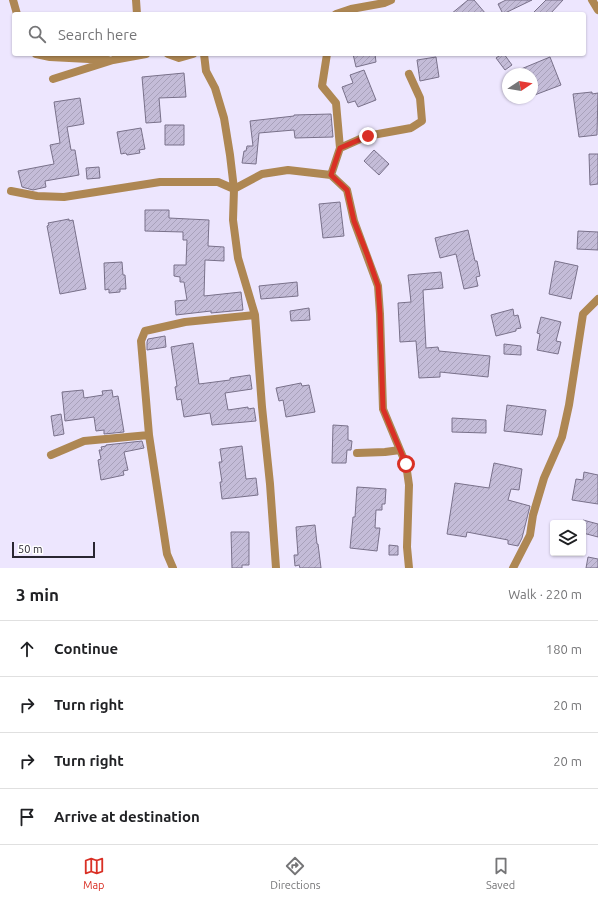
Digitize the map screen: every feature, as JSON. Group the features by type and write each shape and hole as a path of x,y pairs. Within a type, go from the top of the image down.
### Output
{"street":[{"path":"9,0 15,7"},
{"path":"136,0 137,12"},
{"path":"342,12 384,3 391,0"},
{"path":"592,0 598,10"},
{"path":"45,56 113,60"},
{"path":"53,80 113,60 133,56"},
{"path":"174,56 179,58 186,56"},
{"path":"204,56 206,71 215,88 224,118 234,189 233,220 238,258 255,315 276,568"},
{"path":"326,56 322,86 336,103 340,148 331,175"},
{"path":"340,148 368,136 411,128 422,121 420,98 409,74"},
{"path":"234,189 262,174 288,170 331,175 347,190 354,221 378,286 383,409 406,464 409,485 407,547 409,568"},
{"path":"11,191 38,196 64,197 167,182 218,182 234,189"},
{"path":"513,568 530,535 533,515 544,478 562,437 569,405 583,314 598,299"},
{"path":"173,568 167,554 149,435 141,341 144,331 184,322 255,315"},
{"path":"51,455 84,441 149,435"},
{"path":"357,453 400,450"}],"building":[{"path":"468,0 474,0 484,12 453,12"},
{"path":"506,0 532,0 507,12 502,12 498,4"},
{"path":"546,0 563,0 552,12 534,12"},
{"path":"353,56 375,56 376,62 356,67"},
{"path":"499,56 505,56 512,65 508,68 504,68 496,58"},
{"path":"436,57 439,77 420,81 417,60"},
{"path":"550,57 561,85 538,94 538,68 523,68"},
{"path":"364,70 376,100 358,107 355,101 348,103 342,87 353,83 350,75"},
{"path":"184,73 186,97 159,98 161,122 146,123 142,77"},
{"path":"592,92 592,94 598,93 597,135 579,137 573,94"},
{"path":"80,98 84,124 67,127 71,150 75,150 79,175 45,181 46,187 33,190 22,187 18,171 54,164 50,145 60,143 54,102"},
{"path":"331,114 333,137 295,138 294,130 259,133 256,164 242,163 244,151 246,151 247,146 253,146 250,121 294,115"},
{"path":"165,125 184,125 184,145 165,145"},
{"path":"141,128 145,149 139,150 140,153 127,155 126,153 121,154 117,132"},
{"path":"374,150 389,164 379,175 364,161"},
{"path":"589,154 598,154 598,184 590,185"},
{"path":"99,167 100,178 87,179 86,168"},
{"path":"340,202 344,236 323,238 319,204"},
{"path":"145,210 169,210 169,218 209,220 208,246 224,247 224,261 205,260 204,296 241,292 243,310 211,313 211,311 176,315 175,301 187,300 184,282 180,282 180,277 174,276 174,265 186,265 187,240 183,240 183,232 145,231"},
{"path":"69,219 69,221 73,220 86,289 60,294 47,226 49,225 48,223"},
{"path":"468,230 480,276 476,277 478,286 464,289 456,254 440,258 435,238"},
{"path":"578,231 598,232 598,250 577,249"},
{"path":"555,261 578,266 571,299 549,294"},
{"path":"122,262 126,289 120,289 120,292 109,293 109,289 105,290 104,263"},
{"path":"441,272 443,288 423,290 426,348 438,347 439,351 490,356 488,377 440,372 440,377 419,378 416,341 400,342 398,303 411,302 408,275"},
{"path":"297,282 298,296 261,299 259,286"},
{"path":"309,308 310,320 291,321 290,311"},
{"path":"513,309 514,316 518,315 521,328 516,329 516,331 496,336 491,315"},
{"path":"541,317 561,322 556,341 561,342 558,354 537,350 540,334 537,333"},
{"path":"165,336 166,347 147,350 148,339"},
{"path":"193,343 199,384 230,380 230,378 250,375 252,389 225,393 228,410 248,407 248,409 254,408 256,421 212,425 210,413 184,417 181,399 177,400 175,387 177,386 171,347"},
{"path":"504,344 521,346 521,355 504,354"},
{"path":"301,383 302,386 309,385 315,412 286,417 283,400 279,401 276,388"},
{"path":"83,390 84,398 103,395 102,391 112,390 113,397 118,396 124,432 104,434 104,430 96,431 94,417 65,421 62,392"},
{"path":"507,405 546,410 542,435 504,431"},
{"path":"61,414 64,434 54,436 51,416"},
{"path":"452,418 486,420 486,433 452,432"},
{"path":"333,425 348,426 348,440 352,441 351,450 347,450 346,463 332,463"},
{"path":"142,441 144,448 124,452 128,470 123,471 124,475 101,480 98,460 101,459 99,450 102,450 101,447 106,445"},
{"path":"242,446 246,479 256,478 258,495 222,499 220,482 222,482 219,462 222,462 220,449"},
{"path":"494,463 522,469 519,490 511,489 508,500 530,506 522,538 518,546 508,544 508,540 467,532 466,537 447,534 455,483 489,488"},
{"path":"584,472 598,475 598,504 572,500 576,479 583,480"},
{"path":"357,487 386,489 385,504 382,504 382,510 376,510 375,528 380,528 377,551 350,548 353,517 355,517"},
{"path":"586,521 598,524 598,537 586,534"},
{"path":"315,525 321,568 300,568 299,565 295,566 294,555 298,555 296,527"},
{"path":"231,532 249,532 249,565 242,565 242,568 232,568"},
{"path":"389,545 398,546 398,555 389,555"},
{"path":"588,557 598,559 598,568 586,568"}],"route":[{"path":"368,136 340,148 331,175 347,190 354,221 378,286 382,348 383,409 406,464"}]}
